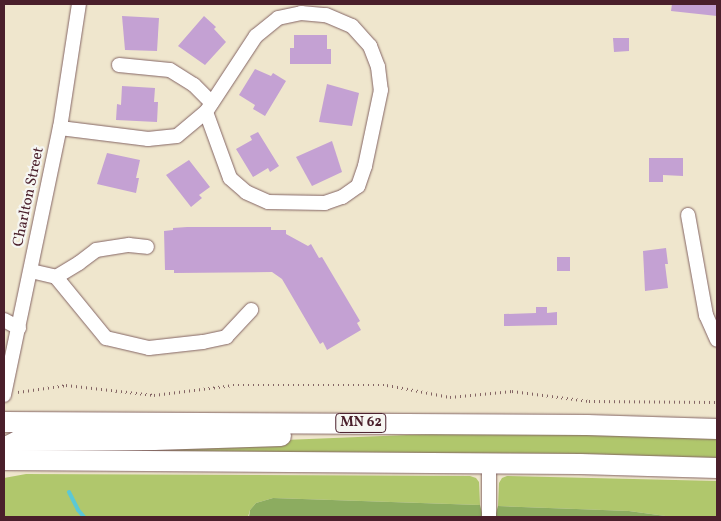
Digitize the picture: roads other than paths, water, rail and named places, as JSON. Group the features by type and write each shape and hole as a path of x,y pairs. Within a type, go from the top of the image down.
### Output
{"highway":[{"name":"MN 62","path":"4,422 642,426 717,429"},
{"path":"4,448 18,441 137,441 334,434 435,424"},
{"path":"4,460 489,463 717,468"}],"street":[{"name":"Charlton Street","path":"4,395 60,128 79,4"},
{"path":"60,128 148,140 177,136 209,108 256,36 278,18 301,13 326,15 352,26 370,46 378,67 380,90 365,166 358,186 342,197 325,203 268,202 246,192 230,178 220,156 209,108 194,85 170,70 120,65"},
{"path":"688,215 706,315 717,340"},
{"path":"56,277 96,250 129,246 147,247"},
{"path":"31,271 56,277 106,338 149,348 203,342 226,337 251,310"},
{"path":"4,320 19,328"},
{"path":"489,463 489,517"}],"waterway":[{"path":"69,492 78,510 84,517"}]}
